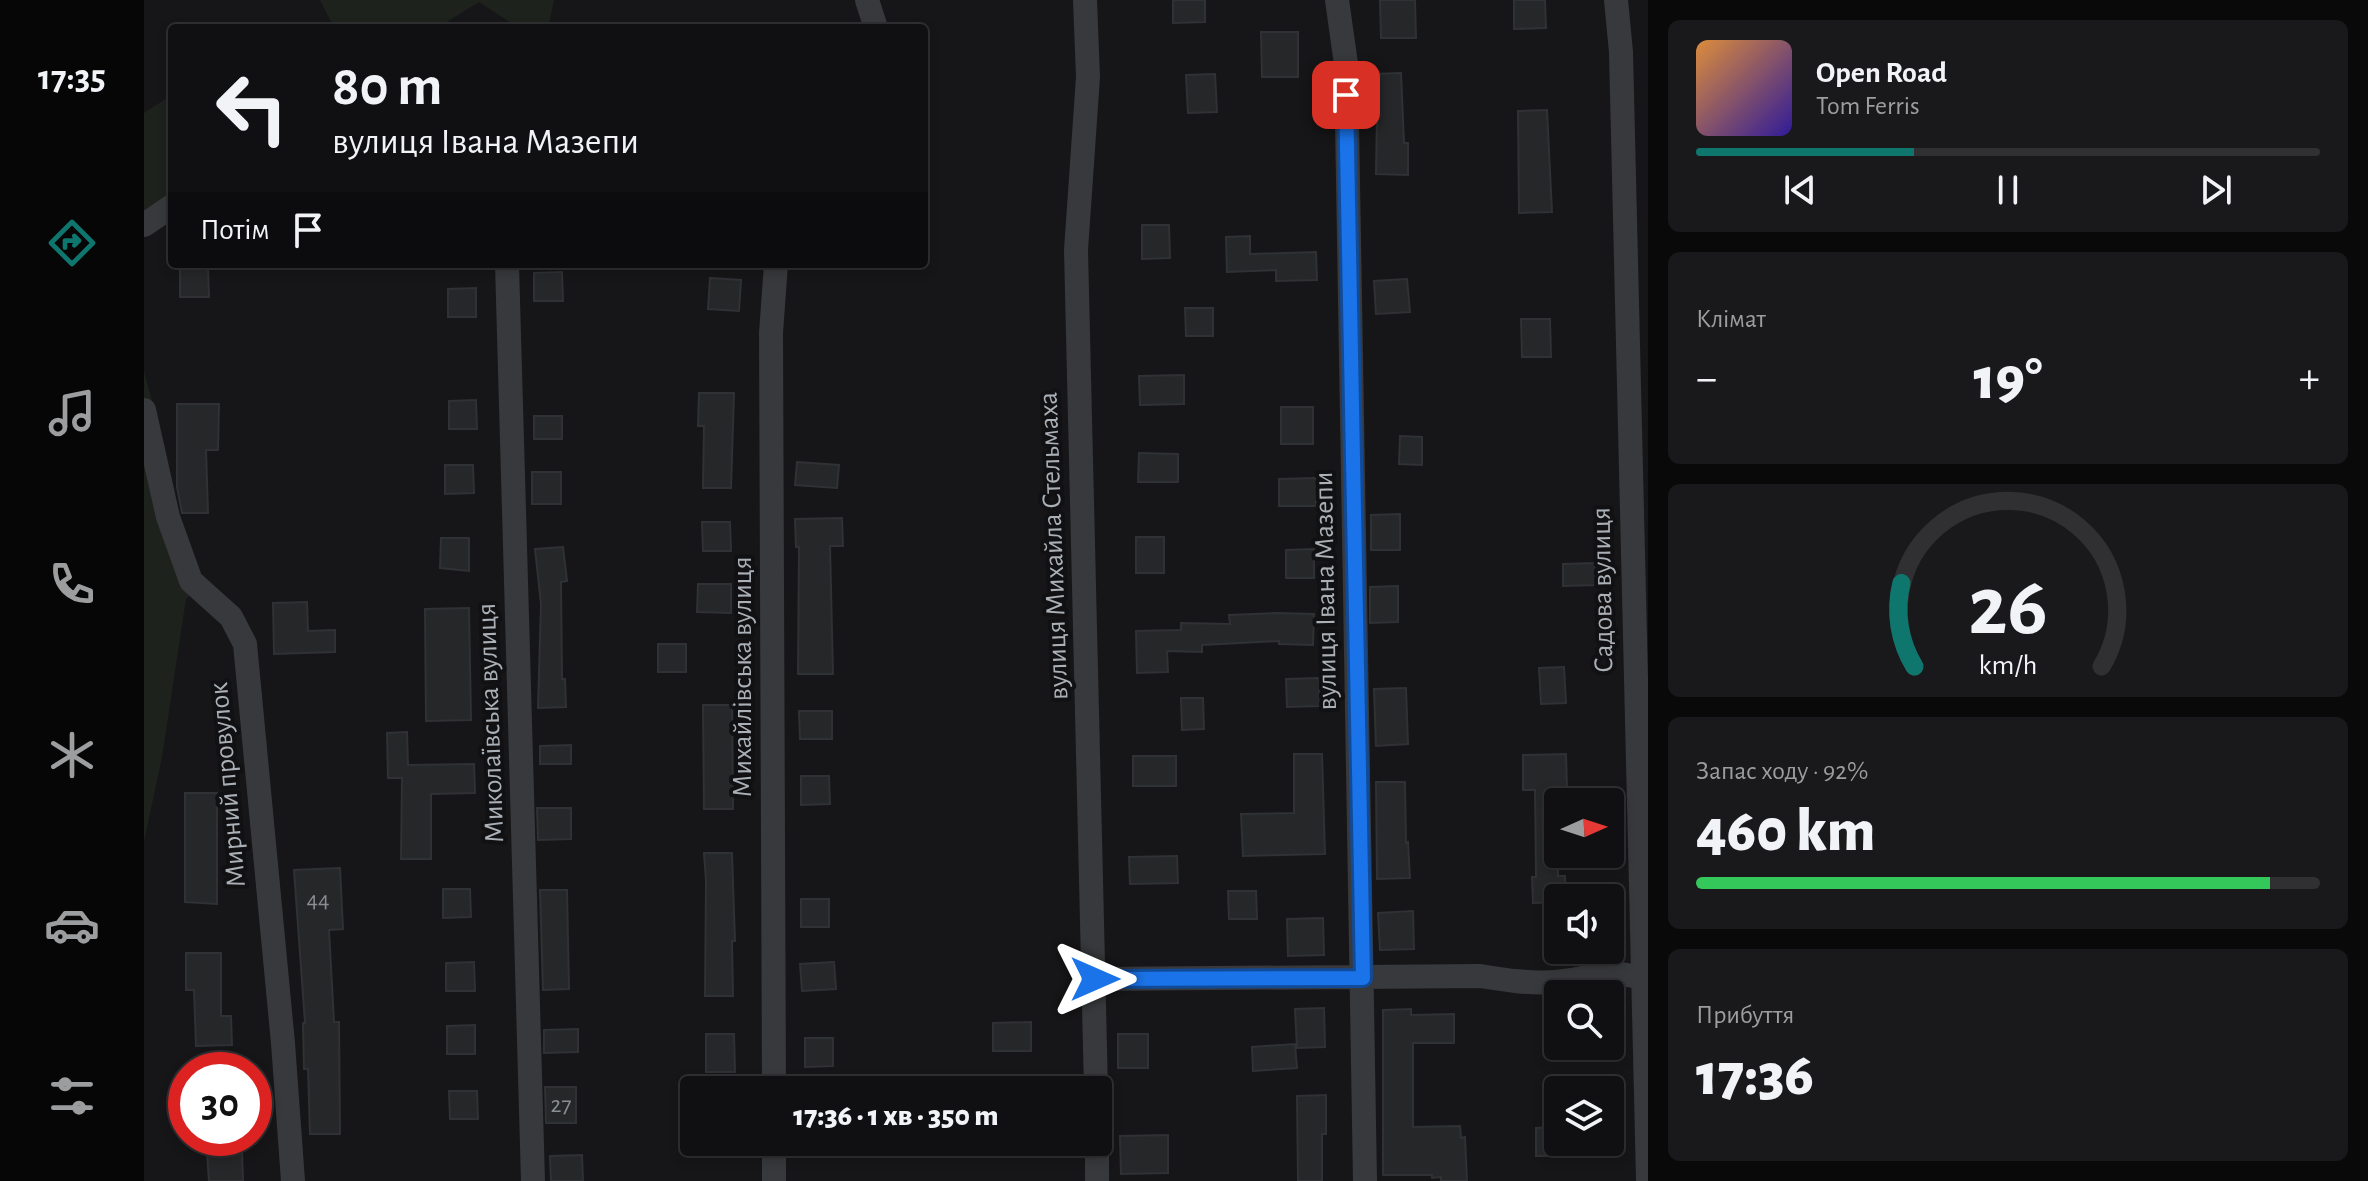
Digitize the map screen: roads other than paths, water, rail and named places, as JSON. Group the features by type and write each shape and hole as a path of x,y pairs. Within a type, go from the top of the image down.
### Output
{"street":[{"path":"867,0 875,24"},
{"name":"вулиця Михайла Стельмаха","path":"1085,0 1088,77 1076,250 1096,1076"},
{"name":"вулиця Івана Мазепи","path":"1337,0 1346,64 1365,1181"},
{"name":"Садова вулиця","path":"1616,0 1621,52 1648,1179"},
{"path":"144,225 168,209"},
{"name":"Миколаївська вулиця","path":"507,268 533,1181"},
{"name":"Михайлівська вулиця","path":"774,1076 771,333 776,268"},
{"name":"Мирний провулок","path":"144,410 168,517 191,581 231,617 245,644 293,1181"},
{"path":"1095,979 1480,976 1524,983 1618,973 1645,980"},
{"path":"774,1156 774,1181"},
{"path":"1097,1156 1097,1181"}]}
